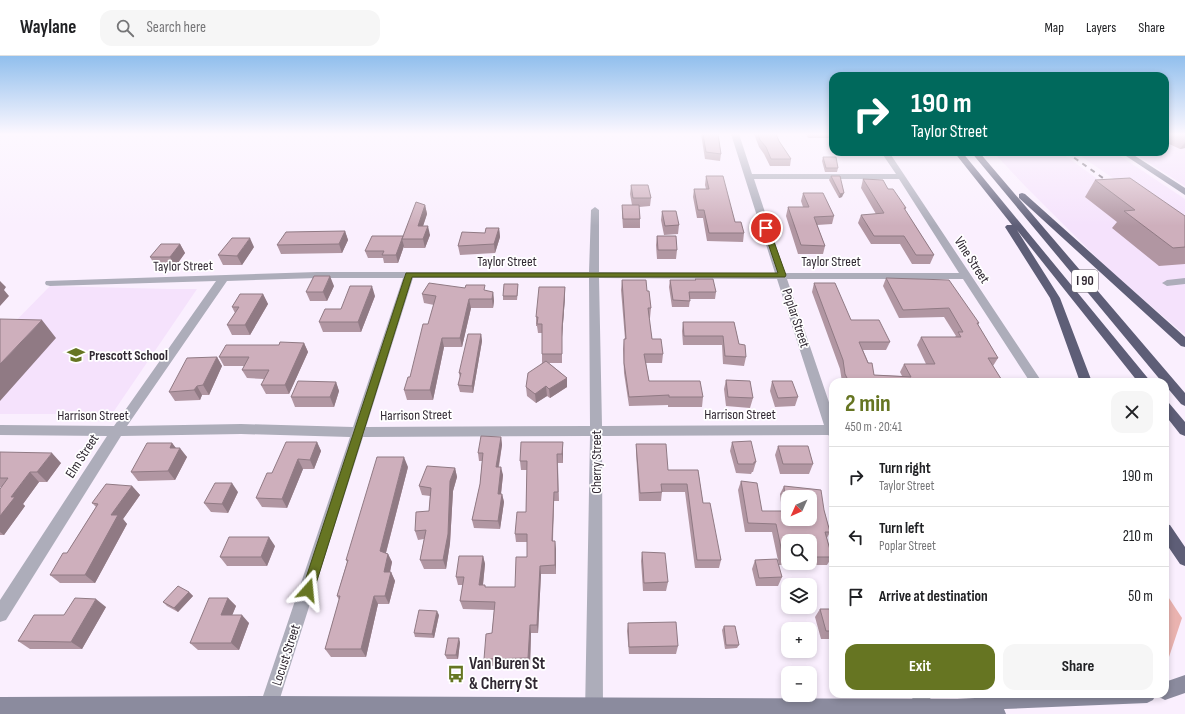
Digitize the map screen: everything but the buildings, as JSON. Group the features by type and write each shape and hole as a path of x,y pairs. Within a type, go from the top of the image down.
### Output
{"highway":[{"name":"I 90","path":"968,165 1142,378"},
{"name":"I 90","path":"986,165 1166,378"},
{"path":"987,165 1185,343"},
{"path":"984,185 1055,298 1085,378"},
{"name":"I 90","path":"1169,382 1185,401"},
{"path":"1169,411 1185,431"},
{"path":"1169,536 1185,559"}],"street":[{"name":"Poplar Street","path":"745,165 829,419"},
{"name":"Vine Street","path":"893,165 1033,378"},
{"path":"1143,165 1185,192"},
{"path":"748,176 901,177"},
{"name":"Cherry Street","path":"594,711 596,432 594,276 595,210"},
{"name":"Taylor Street","path":"50,282 223,279 317,275 965,276"},
{"name":"Locust Street","path":"268,709 409,275"},
{"name":"Elm Street","path":"0,614 117,431 223,279"},
{"path":"1167,283 1185,282"},
{"name":"Harrison Street","path":"0,430 117,431 241,429 359,432 478,430 596,432 829,431"},
{"path":"1169,690 1185,684"},
{"path":"975,707 994,701 1060,698"},
{"path":"0,706 594,711 924,705 975,707 997,714"}],"shaded area":[{"path":"1005,165 1078,165 1185,242 1185,335 1110,271"},
{"path":"1093,165 1133,165 1185,199 1185,228"},
{"path":"1152,165 1185,165 1185,186"},
{"name":"Prescott School","path":"50,286 197,289 112,414 0,414 0,337"},
{"path":"1169,598 1182,618 1169,657"}],"railway":[{"path":"1084,165 1113,185"}],"place":[{"name":"Prescott School","path":"76,355"},
{"name":"Van Buren St & Cherry St","path":"456,674"}],"route":[{"path":"308,590 409,275 782,275 766,228"}]}
